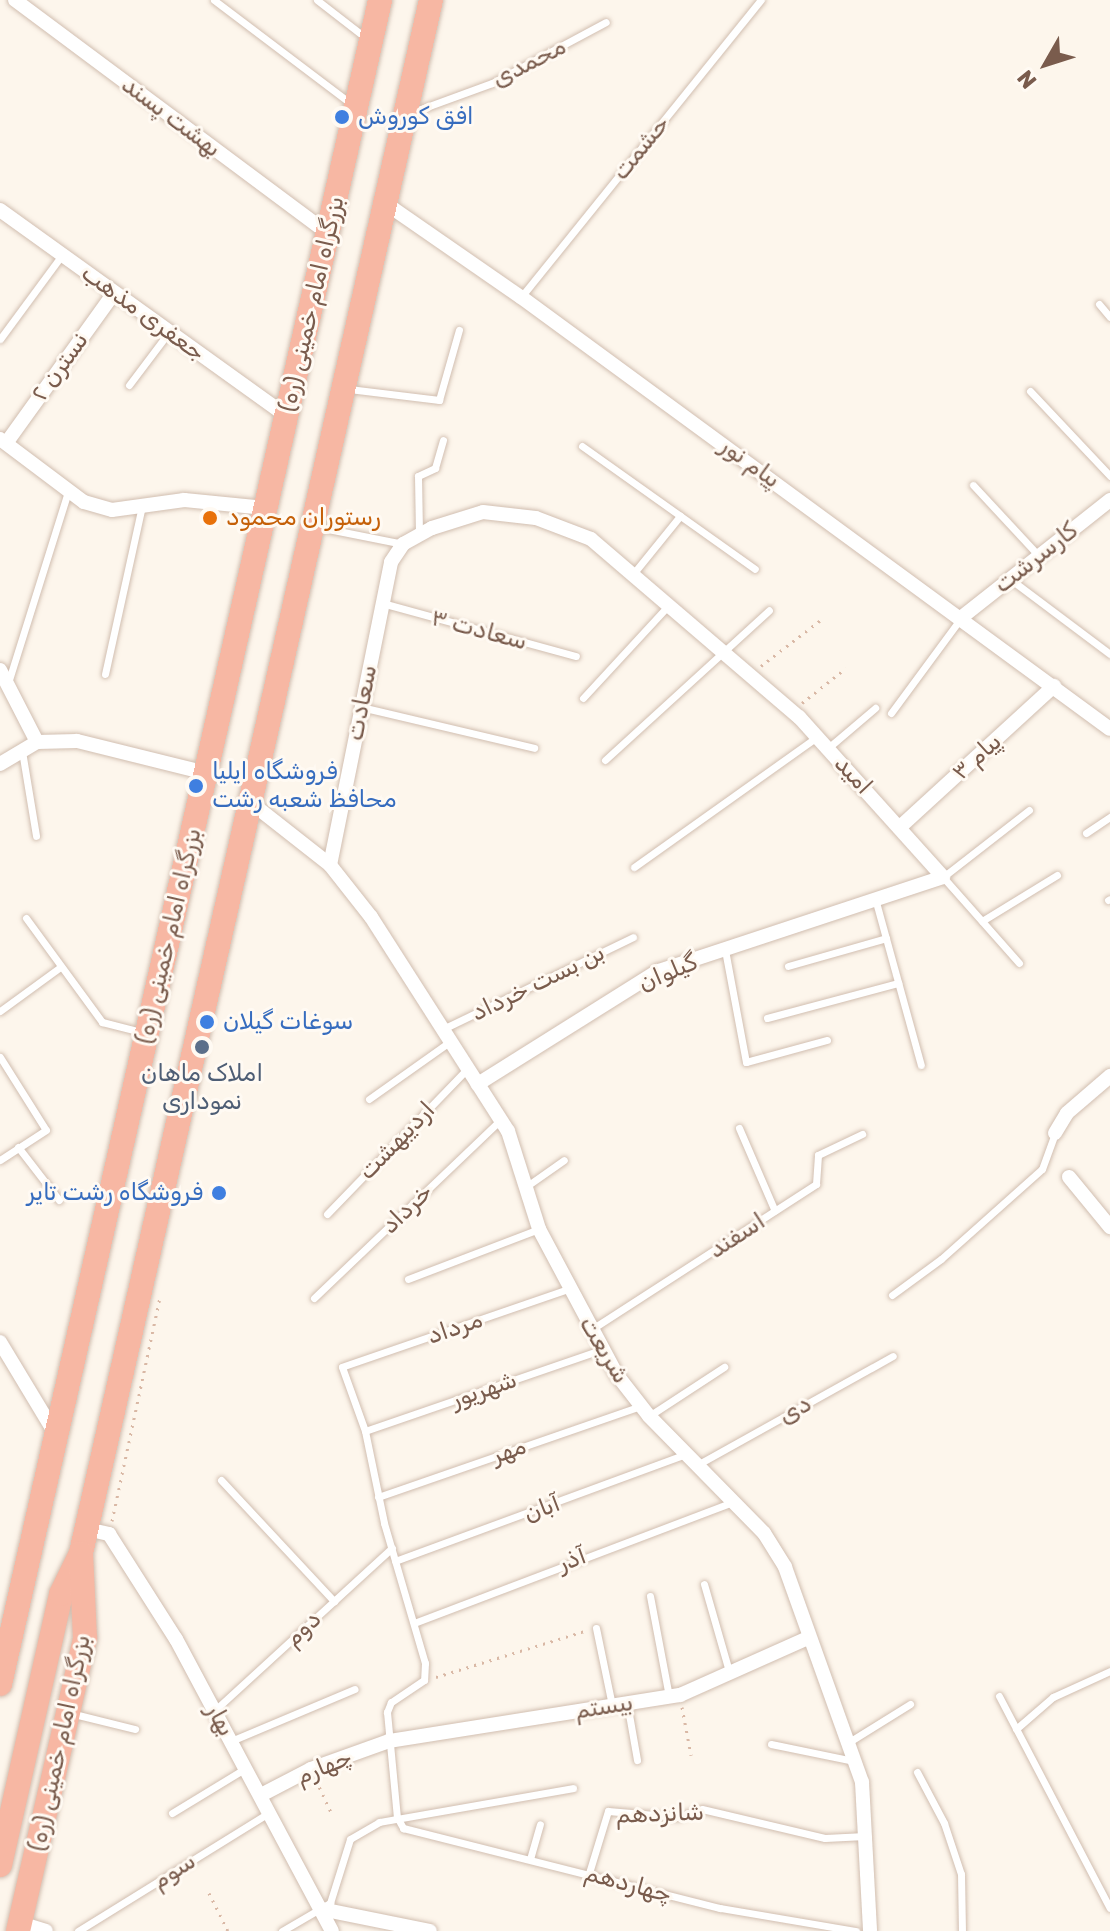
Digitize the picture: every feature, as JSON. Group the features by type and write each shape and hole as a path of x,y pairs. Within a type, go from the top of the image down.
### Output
{"highway":[{"name":"بزرگراه امام خمینی (ره)","path":"0,1684 380,0"},
{"name":"بزرگراه امام خمینی (ره)","path":"0,1865 59,1604 81,1553 87,1529 431,0"},
{"name":"بزرگراه امام خمینی (ره)","path":"19,1927 86,1628 81,1553"}],"street":[{"name":"بهشت پسند","path":"15,0 328,233"},
{"name":"پیام نور","path":"385,203 521,297 962,617 1110,729"},
{"name":"جعفری مذهب","path":"2,215 287,416"},
{"name":"نسترن ۲","path":"3,441 114,293"},
{"path":"3,441 68,491 112,510 184,500 266,508"},
{"name":"کارسرشت","path":"962,617 1108,503"},
{"name":"امید","path":"403,544 419,535 483,512 536,518 591,539 792,711 943,877"},
{"name":"سعادت","path":"330,865 391,562 403,544"},
{"path":"0,670 37,742"},
{"name":"پیام ۳","path":"900,827 1054,686"},
{"path":"0,764 37,742 77,741 206,773"},
{"name":"شریعت","path":"250,802 330,865 371,917 500,1120 527,1186 539,1229 568,1289 603,1349 645,1411 764,1533 785,1567 862,1782 870,1931"},
{"name":"گیلوان","path":"478,1084 658,971 876,902 943,877"},
{"path":"1055,1133 1067,1113 1110,1076"},
{"path":"1069,1177 1110,1227"},
{"path":"0,1342 56,1435"},
{"name":"بهار","path":"87,1529 109,1534 215,1710 332,1931"},
{"name":"بیستم","path":"389,1741 674,1696 808,1638"},
{"name":"چهارم","path":"261,1795 311,1769 389,1741"},
{"path":"321,1909 430,1931"},
{"path":"19,1927 46,1931"}],"lane":[{"path":"214,0 356,107"},
{"path":"317,0 371,42"},
{"name":"حشمت","path":"521,297 761,0"},
{"name":"محمدی","path":"405,116 492,83 606,22"},
{"path":"0,339 62,255"},
{"path":"1099,304 1110,317"},
{"path":"343,388 439,400 459,330"},
{"path":"129,385 169,332"},
{"path":"1030,391 1110,476"},
{"path":"419,535 418,476 435,468 443,440"},
{"path":"582,446 755,569"},
{"path":"973,485 1039,556"},
{"path":"7,685 68,491"},
{"path":"105,674 142,506"},
{"path":"633,574 680,516"},
{"path":"312,526 403,544"},
{"path":"1010,579 1110,654"},
{"name":"سعادت ۳","path":"382,603 576,656"},
{"path":"583,698 669,604"},
{"path":"605,760 769,610"},
{"path":"891,713 962,617"},
{"path":"361,707 534,748"},
{"path":"828,749 875,708"},
{"path":"634,867 817,737"},
{"path":"22,751 36,836"},
{"path":"943,877 1029,810"},
{"path":"1086,833 1110,817"},
{"path":"982,921 1057,875"},
{"name":"امید","path":"943,877 1019,963"},
{"path":"876,902 921,1065"},
{"path":"26,918 59,968 102,1022 147,1033"},
{"name":"بن بست خرداد","path":"369,1099 447,1035 633,937"},
{"path":"788,966 886,938"},
{"path":"725,950 746,1062 827,1040"},
{"path":"0,1011 59,968"},
{"path":"767,1018 898,983"},
{"path":"0,1057 46,1130 0,1160"},
{"name":"اردیبهشت","path":"327,1214 468,1068"},
{"name":"خرداد","path":"314,1298 500,1120"},
{"path":"739,1128 775,1211"},
{"path":"892,1295 941,1259 1042,1169 1055,1133"},
{"name":"اسفند","path":"592,1329 816,1184 818,1155 862,1134"},
{"path":"18,1147 59,1200"},
{"path":"527,1186 564,1160"},
{"path":"408,1279 539,1229"},
{"name":"مرداد","path":"365,1431 342,1367 568,1289"},
{"name":"شهریور","path":"365,1431 603,1349"},
{"name":"دی","path":"692,1459 893,1356"},
{"name":"مهر","path":"378,1497 645,1411 724,1367"},
{"path":"365,1431 378,1497 425,1663 424,1680 391,1702 389,1741 397,1817"},
{"name":"آبان","path":"395,1561 692,1459"},
{"path":"221,1480 334,1601"},
{"name":"آذر","path":"414,1623 733,1502"},
{"name":"دوم","path":"215,1710 392,1548"},
{"path":"704,1584 729,1671"},
{"path":"650,1596 674,1696"},
{"path":"596,1628 637,1760"},
{"path":"1016,1729 1053,1697 1110,1671"},
{"path":"231,1741 355,1689"},
{"path":"999,1696 1110,1908"},
{"path":"847,1743 910,1704"},
{"path":"68,1713 135,1729"},
{"path":"771,1744 854,1761"},
{"path":"172,1813 246,1768"},
{"path":"917,1772 944,1823 961,1874 962,1931"},
{"path":"282,1931 321,1909 338,1886 350,1839 397,1817 573,1788"},
{"name":"شانزدهم","path":"589,1873 608,1811 678,1817 702,1809 825,1838 867,1836"},
{"name":"سوم","path":"78,1931 270,1812"},
{"name":"چهاردهم","path":"397,1817 403,1828 720,1908 856,1931"},
{"path":"530,1859 540,1824"}],"path":[{"path":"750,675 822,619"},
{"path":"792,711 846,668"},
{"path":"424,1680 596,1628"},
{"path":"674,1696 691,1755"},
{"path":"311,1769 332,1814"},
{"path":"209,1893 228,1931"}],"place":[{"name":"افق کوروش","path":"342,117"},
{"name":"رستوران محمود","path":"210,518"},
{"name":"فروشگاه ایلیا محافظ شعبه رشت","path":"196,786"},
{"name":"سوغات گیلان","path":"207,1022"},
{"name":"املاک ماهان نموداری","path":"202,1047"},
{"name":"فروشگاه رشت تاير","path":"219,1193"}]}
